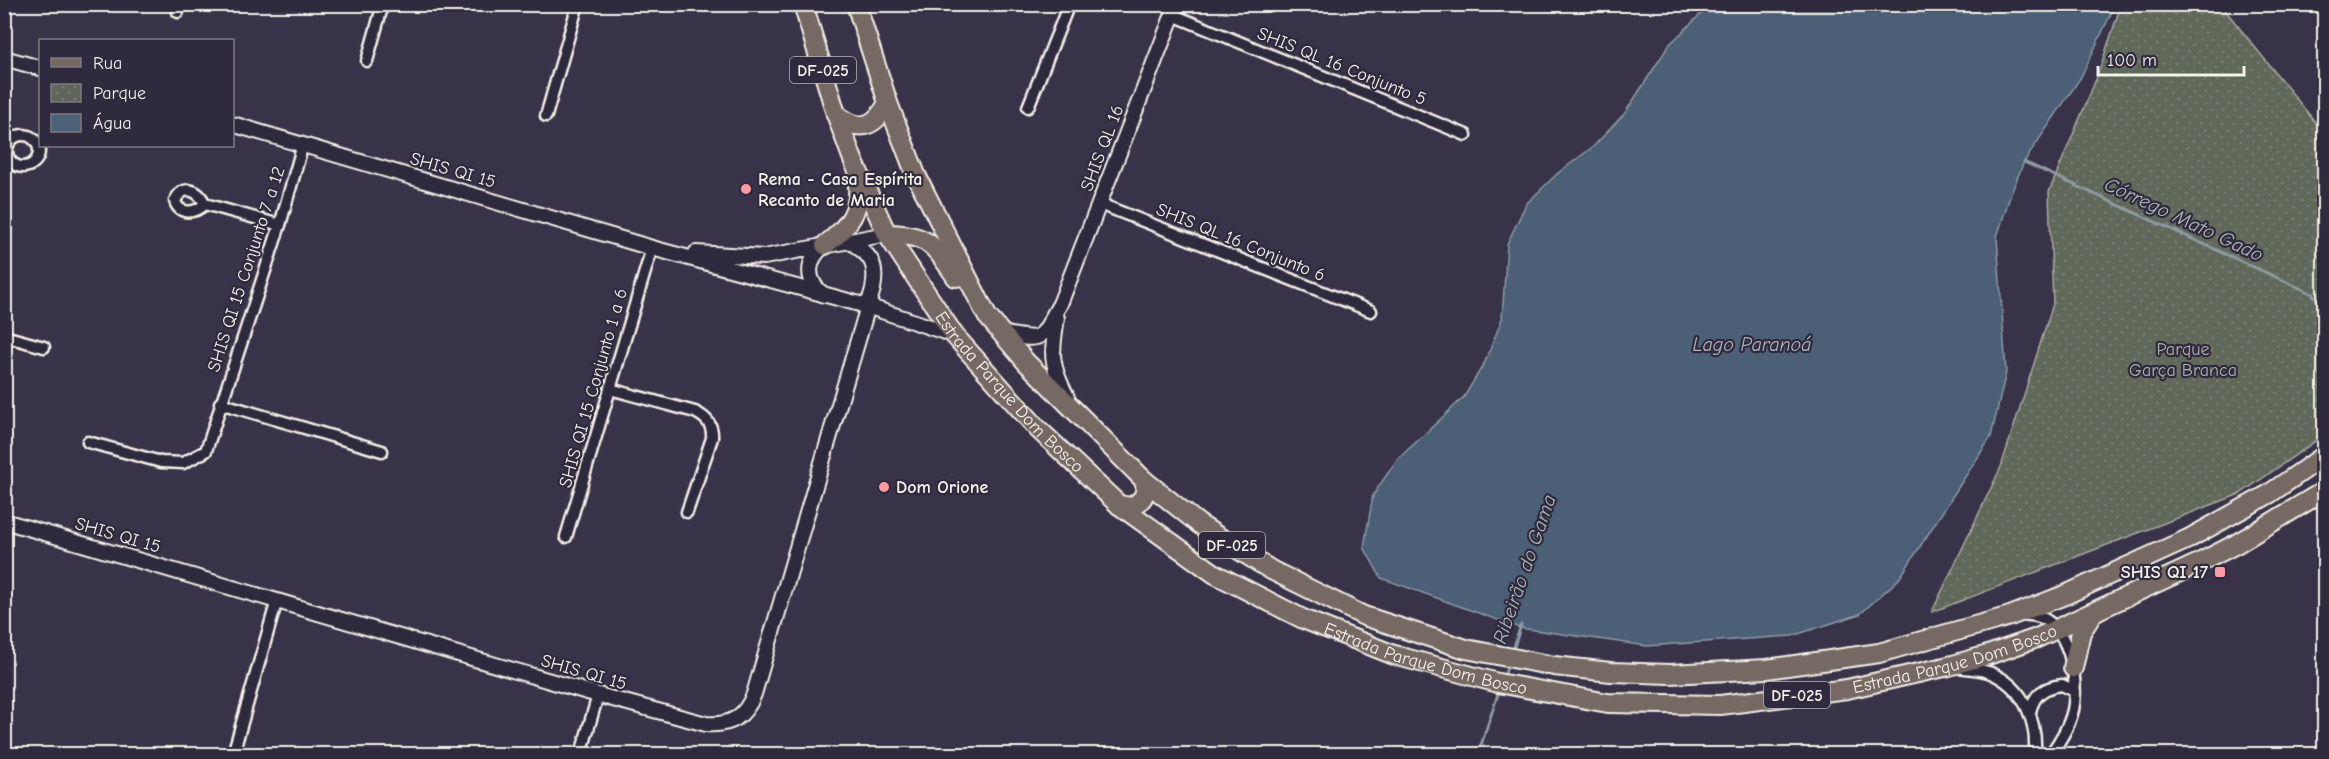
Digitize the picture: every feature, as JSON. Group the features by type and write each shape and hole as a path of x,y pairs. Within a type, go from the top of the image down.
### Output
{"main road":[{"name":"Estrada Parque Dom Bosco","path":"804,4 853,160 887,234 954,335 1038,429 1119,505 1215,574 1303,619 1394,656 1476,677 1608,703 1720,705 1847,689 1949,666 1998,652 2058,628 2199,563 2236,544 2325,491"},
{"name":"Estrada Parque Dom Bosco","path":"856,4 888,103 916,175 987,316 1074,413 1144,480 1199,524 1239,550 1326,598 1374,620 1485,653 1531,662 1611,672 1670,674 1767,669 1879,653 2010,616 2056,599 2188,539 2269,494 2325,456"},
{"path":"837,114 848,124 861,126 880,118 888,103"},
{"path":"825,245 842,231 855,212 859,201 853,160"},
{"path":"887,234 920,238 936,248 968,295 987,316"},
{"path":"1119,505 1131,507 1143,498 1146,488 1144,480"},
{"path":"2188,539 2183,546 2183,557 2199,563"},
{"path":"2164,551 2170,554 2177,563 2171,576"},
{"path":"2073,668 2081,633 2094,612"},
{"path":"1847,689 1832,682 1829,677 1830,672 1835,668 1879,653"}],"street":[{"path":"367,61 383,4"},
{"path":"546,116 578,4"},
{"path":"1028,107 1070,4"},
{"name":"SHIS QL 16 Conjunto 5","path":"1175,10 1466,135"},
{"name":"SHIS QL 16","path":"1002,333 1028,338 1042,335 1048,328 1100,204 1175,10"},
{"path":"4,58 39,68"},
{"name":"SHIS QI 15","path":"234,125 658,249 867,306 954,335"},
{"name":"SHIS QI 15 Conjunto 7 a 12","path":"88,442 161,462 183,463 206,451 280,225 303,144"},
{"path":"205,204 280,225"},
{"name":"SHIS QL 16 Conjunto 6","path":"1100,204 1371,311"},
{"name":"SHIS QI 15","path":"658,249 764,257 887,234"},
{"path":"849,241 865,251 874,266 875,281 867,306"},
{"path":"825,245 816,252 809,269 810,278 815,286 826,296"},
{"name":"SHIS QI 15 Conjunto 1 a 6","path":"566,537 610,389 658,249"},
{"name":"SHIS QL 16","path":"1060,304 1052,358 1057,378 1074,413"},
{"name":"SHIS QI 15","path":"4,521 598,695 706,724 718,725 730,722 745,712 754,694 867,306"},
{"path":"4,336 44,347"},
{"path":"610,389 695,412 709,422 712,438 687,512"},
{"path":"220,403 382,450"},
{"path":"233,754 277,600"},
{"path":"2010,616 2034,615 2058,628 2073,668 2074,705 2068,723 2051,754"},
{"path":"1949,666 1989,672 2012,686 2030,712 2036,742 2035,754"},
{"path":"2030,712 2033,700 2044,690 2062,685 2074,691"},
{"path":"580,754 598,695"}],"green space":[{"name":"Parque Garça Branca","path":"2121,5 2221,5 2324,133 2324,435 2240,494 1932,612 2001,467 2053,304 2049,192 2097,77"}],"water":[{"name":"Lago Paranoá","path":"1711,4 2115,5 2081,77 2024,162 1997,237 2006,372 1991,437 1899,579 1860,614 1792,636 1647,646 1520,628 1381,578 1364,547 1373,495 1396,461 1464,397 1485,362 1502,319 1507,244 1526,204 1558,173 1593,147 1625,113 1669,45"}],"waterway":[{"name":"Córrego Mato Gado","path":"2024,162 2313,294 2324,312"},
{"name":"Ribeirão do Gama","path":"1513,650 1521,625"},
{"name":"Ribeirão do Gama","path":"1503,679 1509,662"},
{"name":"Ribeirão do Gama","path":"1478,754 1499,691"}],"place":[{"name":"Rema - Casa Espírita Recanto de Maria","path":"746,189"},
{"name":"Dom Orione","path":"884,487"},
{"name":"SHIS QI 17","path":"2220,572"}]}
